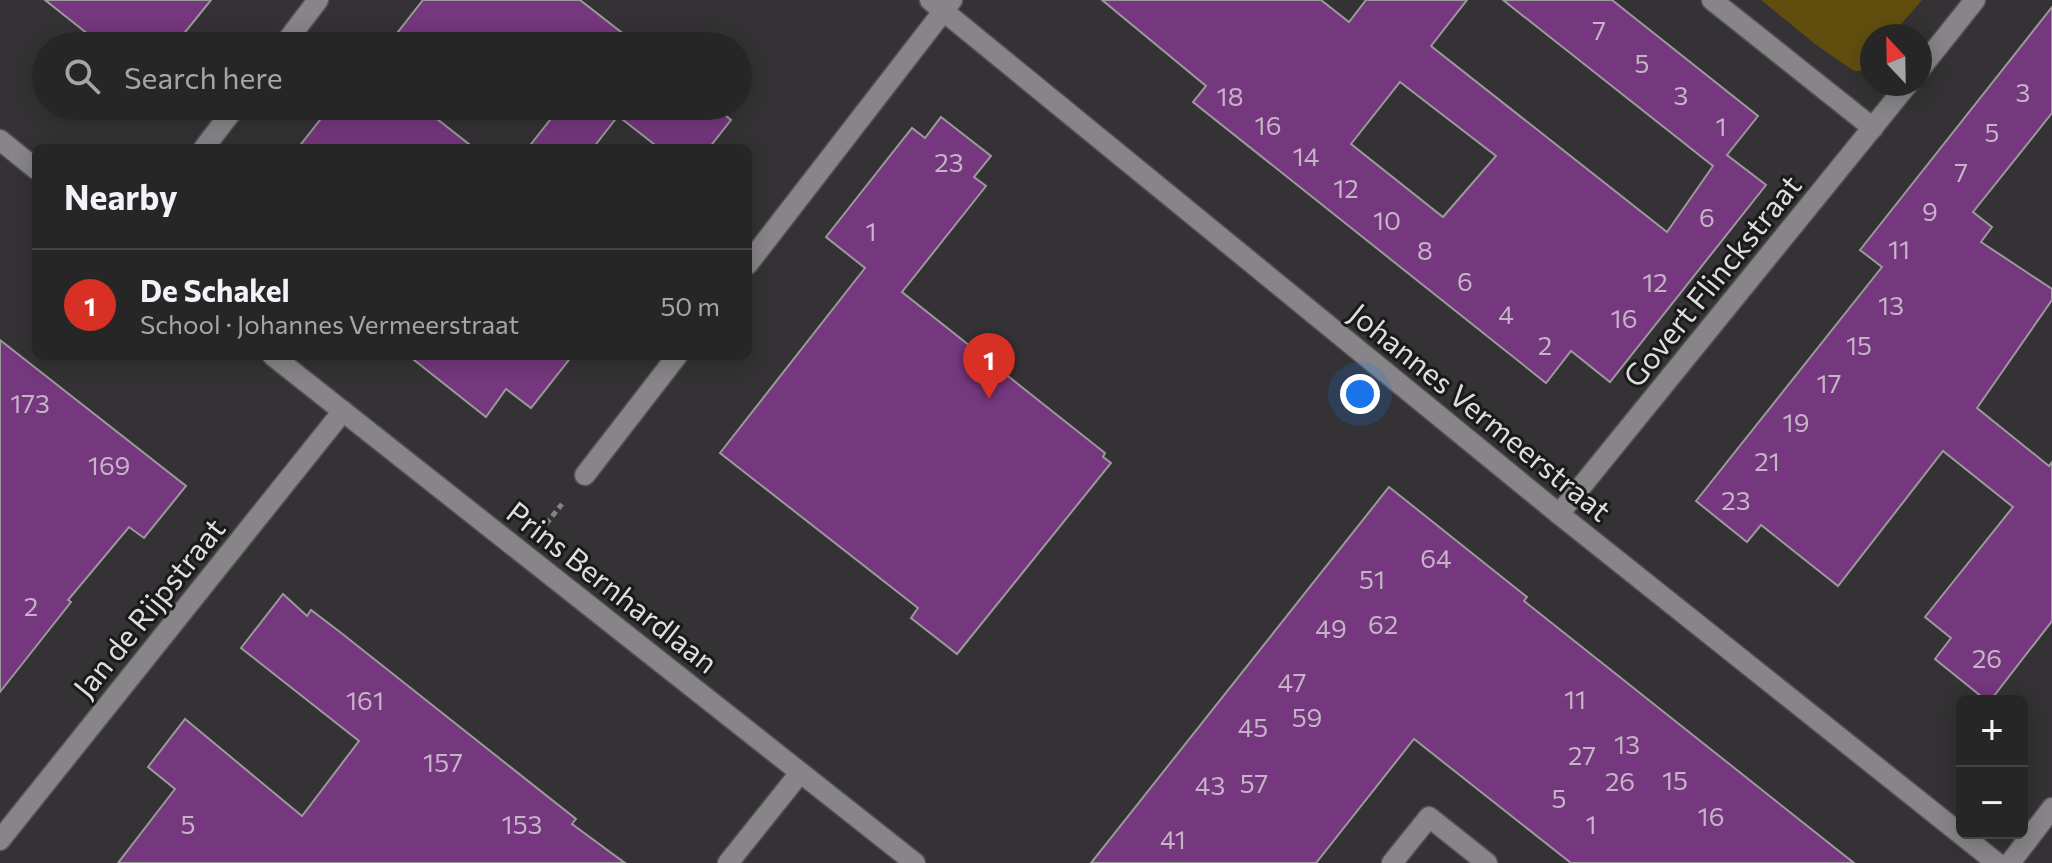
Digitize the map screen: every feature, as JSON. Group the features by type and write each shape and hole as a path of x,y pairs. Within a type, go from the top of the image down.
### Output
{"street":[{"path":"294,32 318,0"},
{"path":"1712,0 1873,128"},
{"path":"1932,54 1975,0"},
{"path":"752,259 942,3"},
{"name":"Johannes Vermeerstraat","path":"942,3 1559,514 1997,863"},
{"name":"Govert Flinckstraat","path":"1559,514 1898,96"},
{"path":"207,144 225,120"},
{"path":"0,140 32,166"},
{"name":"Prins Bernhardlaan","path":"278,360 915,863"},
{"path":"585,475 674,360"},
{"name":"Jan de Rijpstraat","path":"0,840 343,411"},
{"path":"728,863 800,773"},
{"path":"2010,863 2052,808"},
{"path":"1392,863 1429,817 1487,863"}],"path":[{"path":"523,553 585,475"}],"shaded area":[{"path":"1761,0 1922,0 1901,24 1860,24 1860,71 1854,71"}],"building":[{"path":"45,0 211,0 185,32 85,32"},
{"path":"423,0 580,0 621,32 398,32"},
{"path":"1102,0 1321,0 1349,22 1366,0 1467,0 1431,46 1667,232 1713,166 1503,0 1612,0 1758,116 1727,155 1766,185 1610,382 1571,351 1546,383 1193,102 1206,86","holes":["1400,82 1496,156 1443,217 1351,144"]},
{"path":"2052,7 2052,113 1973,212 1992,227 1981,242 2052,289 2052,300 1977,408 2049,466 2052,462 2052,621 1995,695 1980,695 1935,659 1951,638 1925,617 2013,507 1943,451 1838,586 1761,525 1747,542 1696,501 1882,267 1860,250"},
{"path":"941,117 991,156 974,177 986,186 902,292 1105,453 1103,457 1111,463 957,654 911,618 918,608 720,453 865,268 826,237 912,128 925,138"},
{"path":"320,120 438,120 469,144 301,144"},
{"path":"550,120 615,120 596,144 531,144"},
{"path":"623,120 731,120 712,144 654,144"},
{"path":"0,340 186,486 144,538 129,527 68,600 71,602 0,692"},
{"path":"414,360 569,360 531,408 506,389 486,417"},
{"path":"1389,487 1527,597 1524,601 1854,863 1571,863 1414,739 1316,863 1091,863"},
{"path":"283,594 307,616 311,610 340,632 576,819 572,824 625,863 118,863 175,789 148,767 185,719 302,816 359,741 241,648"}],"place":[{"name":"De Schakel","path":"989,399"}]}
